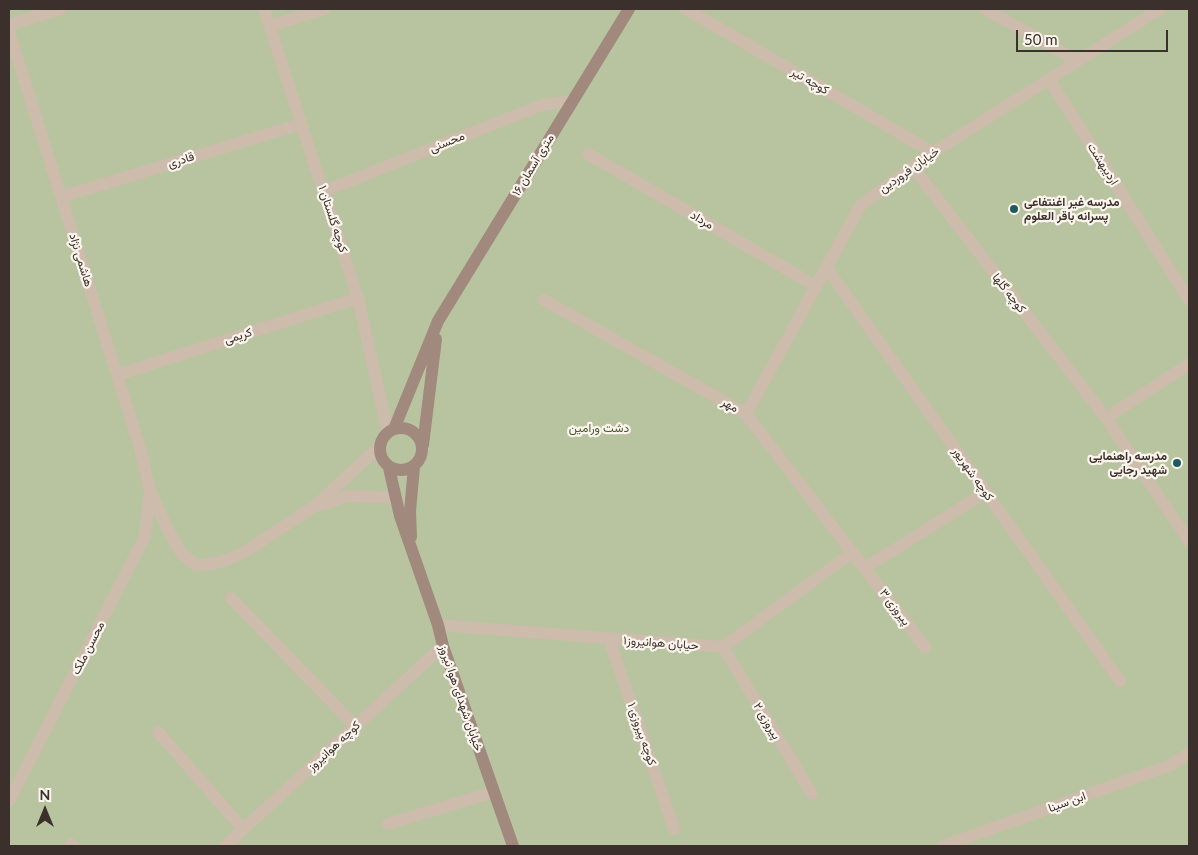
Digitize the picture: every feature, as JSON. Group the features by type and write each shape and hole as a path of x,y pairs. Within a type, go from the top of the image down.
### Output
{"main road":[{"name":"۱۶ متری آسمان","path":"391,431 438,321 629,9"},
{"name":"۱۶ متری آسمان","path":"423,447 438,321"},
{"path":"407,428 418,435 423,447 421,458 414,467 401,471 389,468 381,459 379,447 384,436 391,431 407,428"},
{"name":"خیابان شهدای هوا نیروز","path":"412,549 410,511 414,467"},
{"name":"خیابان شهدای هوا نیروز","path":"389,468 400,516 513,846"}],"street":[{"path":"9,25 60,9"},
{"name":"کوچه گلستان ۱","path":"264,9 358,298 391,431"},
{"path":"270,26 325,9"},
{"name":"کوچه تیر","path":"686,9 934,152"},
{"path":"985,9 1078,60"},
{"name":"خیابان فروردین","path":"746,414 860,206 934,152 1160,9"},
{"name":"هاشمی نژاد","path":"9,31 139,445 150,490"},
{"name":"اردیبهشت","path":"1049,79 1189,300"},
{"name":"محسنی","path":"324,191 542,105 572,101"},
{"name":"قادری","path":"61,197 302,124"},
{"name":"مرداد","path":"588,154 816,286"},
{"name":"کوچه گلها","path":"913,167 1106,418 1189,541"},
{"name":"کوچه شهریور","path":"826,267 1120,681"},
{"name":"کریمی","path":"117,375 358,298"},
{"name":"مهر","path":"544,300 746,414 865,568"},
{"path":"1106,418 1189,364"},
{"path":"150,490 166,526 182,554 196,566 221,562 245,552 315,506 379,447"},
{"name":"محسن ملک","path":"9,801 145,536 150,490"},
{"path":"865,568 986,492"},
{"path":"315,506 348,496 396,498"},
{"path":"723,647 853,552"},
{"name":"پیروزی ۳","path":"865,568 925,647"},
{"path":"231,598 355,726"},
{"name":"حیابان هوانیروز۱","path":"438,625 723,647"},
{"name":"کوچه پیروزی ۱","path":"609,639 674,829"},
{"name":"کوچه هوانیروز","path":"225,846 443,646"},
{"name":"پیروزی ۲","path":"723,647 812,794"},
{"path":"158,732 243,829"},
{"name":"ابن سینا","path":"942,846 1171,765 1189,754"},
{"path":"388,824 494,792"}],"green space":[{"name":"دشت ورامین","path":"9,9 1189,9 1189,846 9,846"}],"place":[{"name":"مدرسه غیر اغنتفاعی پسرانه باقر العلوم","path":"1014,209"},
{"name":"مدرسه راهنمایی شهید رجایی","path":"1177,463"}]}
